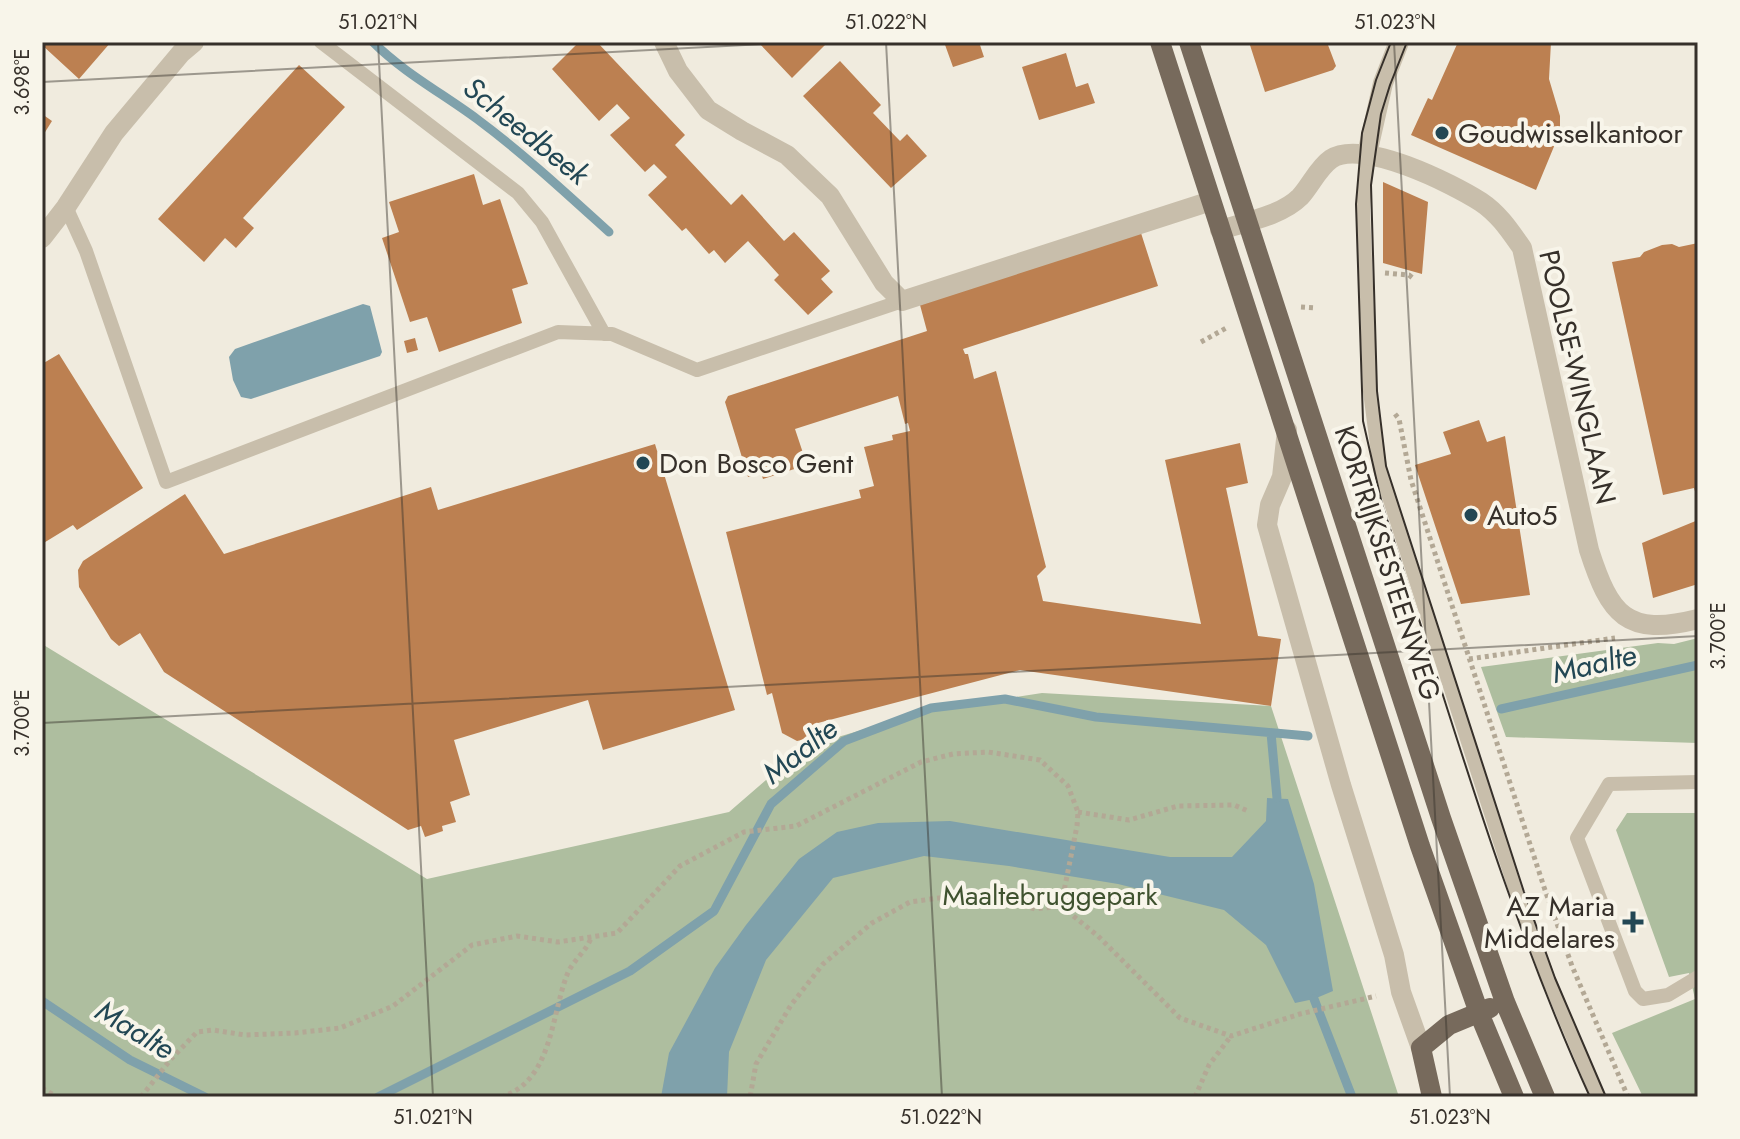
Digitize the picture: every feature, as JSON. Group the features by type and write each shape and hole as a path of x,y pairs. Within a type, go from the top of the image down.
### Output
{"main road":[{"name":"KORTRIJKSESTEENWEG","path":"1160,42 1420,846 1479,1013 1514,1097"},
{"name":"KORTRIJKSESTEENWEG","path":"1189,42 1441,818 1505,1002 1545,1097"},
{"path":"1432,1097 1421,1048 1449,1025 1505,1002"}],"street":[{"path":"42,238 114,133 181,53 194,42"},
{"path":"664,42 678,71 708,110 787,155 830,196 884,283 902,301 1211,201"},
{"path":"1220,230 1282,209 1297,199 1331,158 1341,154 1367,154 1383,83 1399,42"},
{"name":"POOLSE-WINGLAAN","path":"1367,154 1397,160 1482,202 1503,221 1522,248 1589,550 1601,587 1620,613 1647,626"},
{"name":"KORTRIJKSESTEENWEG","path":"1287,430 1282,477 1270,505 1267,525 1341,785 1394,955 1401,992 1421,1048"},
{"path":"1647,626 1672,626 1698,619"}],"lane":[{"path":"321,42 518,193 542,222 604,334"},
{"path":"1367,154 1363,209 1375,446 1393,515 1517,894 1598,1097"},
{"path":"1211,201 1239,191"},
{"path":"66,207 86,251 166,482 558,332 612,334 697,370 902,301"},
{"path":"1698,782 1609,784 1577,838 1635,991 1643,999 1656,999 1698,977"}],"path":[{"path":"1380,273 1409,275 1414,279"},
{"path":"1370,391 1377,391 1399,419 1411,480 1572,966 1628,1097"},
{"path":"1469,659 1624,637 1647,626"},
{"path":"141,1097 197,1032 213,1030 245,1035 340,1028 393,1006 472,945 517,936 558,942 617,933 680,866 744,832 796,826 921,762 953,754 988,752 1040,760 1068,786 1078,812 1061,906"},
{"path":"1078,812 1129,820 1178,806 1234,805 1248,811"},
{"path":"750,1097 756,1064 791,1005 823,964 872,923 910,902 974,893 1035,909 1061,906 1098,936 1180,1018 1231,1036"},
{"path":"501,1097 515,1093 539,1067 568,971 592,937"},
{"path":"1195,1097 1209,1065 1231,1036 1344,1002 1401,992"},
{"path":"42,1088 57,1097"}],"green space":[{"path":"1698,638 1698,743 1506,737 1481,667 1658,643 1674,644"},
{"name":"Maaltebruggepark","path":"42,644 427,879 729,812 804,747 926,711 1042,693 1271,706 1399,1097 42,1097"},
{"path":"1627,813 1698,813 1698,1097 1643,1097 1612,1033 1695,999 1689,973 1669,977 1616,830"}],"water":[{"path":"363,304 370,306 382,352 380,356 251,399 241,397 233,380 229,357 235,349"},
{"path":"1267,798 1288,799 1314,884 1333,991 1295,1003 1266,945 1224,910 1118,884 924,856 833,878 766,960 729,1052 727,1097 661,1097 669,1053 715,968 799,859 837,832 878,823 950,821 1170,857 1232,857 1266,821"}],"building":[{"path":"42,42 111,42 79,79"},
{"path":"573,42 597,42 685,135 675,145 731,205 742,194 784,241 794,232 830,271 821,279 833,292 808,315 774,280 779,275 748,241 725,263 714,250 709,254 686,228 682,231 648,195 667,177 654,164 645,172 610,135 630,118 617,104 599,121 552,69 576,45"},
{"path":"758,42 822,42 825,45 792,78"},
{"path":"944,42 979,42 984,57 953,67"},
{"path":"1249,42 1335,42 1328,45 1336,66 1333,70 1265,92"},
{"path":"1458,42 1551,42 1549,79 1560,116 1560,132 1536,190 1411,135 1428,98 1432,100"},
{"path":"1066,53 1076,87 1088,83 1095,103 1039,120 1022,67"},
{"path":"840,61 881,105 873,113 900,141 907,134 927,156 891,188 803,96"},
{"path":"299,65 345,107 243,218 254,228 236,248 225,238 204,262 158,219"},
{"path":"42,114 52,121 42,137"},
{"path":"474,174 483,205 500,199 528,284 512,289 522,323 439,352 427,317 410,322 382,238 399,232 389,202"},
{"path":"1383,182 1428,202 1422,274 1383,263"},
{"path":"1141,233 1158,286 963,349 968,354 974,379 996,371 1046,567 1037,576 1043,601 1201,624 1165,460 1240,443 1248,483 1226,488 1258,636 1281,639 1271,706 1020,670 818,723 811,738 797,741 782,733 772,693 767,695 726,532 861,498 859,490 874,486 864,447 893,440 892,435 910,431 908,423 905,424 898,396 795,429 807,465 763,479 761,473 748,477 725,402 728,396 927,331 920,305"},
{"path":"1698,243 1697,498 1694,488 1663,495 1612,262 1640,257 1644,252 1662,245 1679,247"},
{"path":"415,338 418,350 407,353 404,341"},
{"path":"59,354 143,488 77,530 73,525 42,544 42,364"},
{"path":"1479,420 1487,442 1505,436 1530,595 1461,604 1415,465 1451,454 1443,432"},
{"path":"655,444 735,710 603,750 588,700 454,740 470,795 450,802 456,822 442,826 443,831 425,837 421,826 408,830 164,672 140,633 119,646 111,639 79,587 78,570 83,561 185,494 224,554 431,487 438,510"},
{"path":"1698,520 1698,584 1653,598 1642,543"}],"waterway":[{"name":"Scheedbeek","path":"373,42 511,146 609,232"},
{"name":"Maalte","path":"1501,709 1698,665"},
{"name":"Maalte","path":"378,1097 630,971 714,911 771,804 844,741 931,708 1005,699 1096,717 1308,736"},
{"path":"1271,733 1277,798"},
{"path":"1314,999 1352,1097"},
{"name":"Maalte","path":"42,1001 130,1060 205,1097"}],"tram line":[{"path":"1391,42 1376,80 1362,133 1356,204 1363,421 1382,504 1503,878 1590,1097"},
{"path":"1407,42 1381,114 1371,185 1377,391 1386,466 1524,892 1555,978 1606,1097"}],"place":[{"name":"Goudwisselkantoor","path":"1442,133"},
{"name":"Don Bosco Gent","path":"643,463"},
{"name":"Auto5","path":"1471,515"},
{"name":"AZ Maria Middelares","path":"1633,922"}]}
